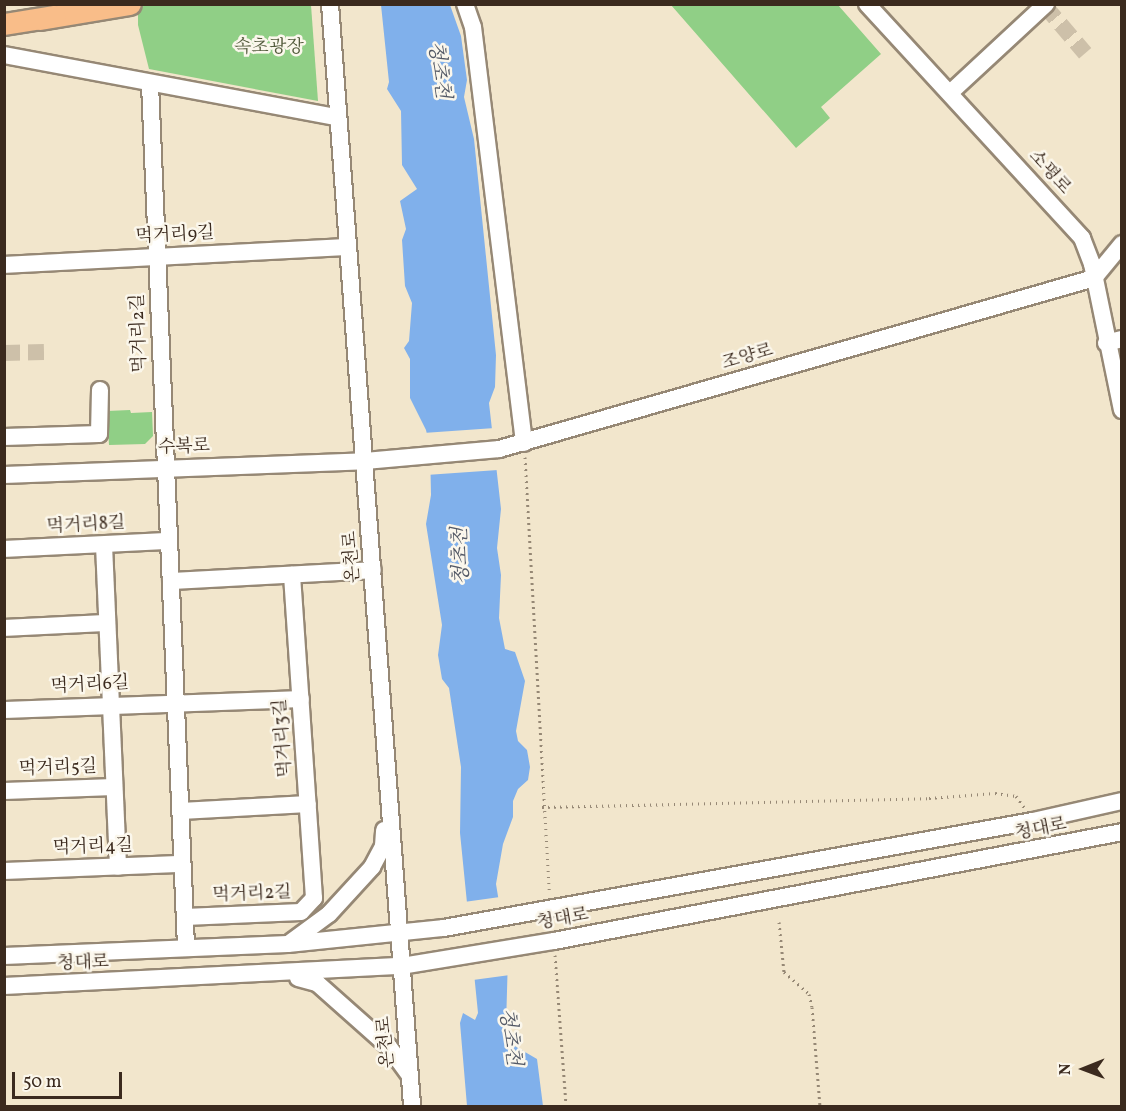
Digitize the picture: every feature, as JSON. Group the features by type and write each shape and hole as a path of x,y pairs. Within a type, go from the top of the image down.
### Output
{"main road":[{"path":"40,19 91,4"},
{"path":"4,24 130,4"}],"street":[{"name":"온천로","path":"330,4 336,117 365,461 412,1107"},
{"path":"465,4 474,38 524,443"},
{"name":"소평로","path":"867,4 1082,238 1089,251 1114,341 1122,410"},
{"path":"950,93 1038,8"},
{"path":"4,55 336,117"},
{"name":"먹거리2길","path":"150,84 168,541 178,702 186,948"},
{"path":"1095,278 1122,244"},
{"name":"먹거리9길","path":"4,265 348,247"},
{"name":"조양로","path":"365,461 524,443 1095,278"},
{"path":"4,437 99,434 100,390"},
{"name":"수복로","path":"4,475 365,461"},
{"name":"먹거리8길","path":"4,549 168,541"},
{"path":"104,545 118,867"},
{"path":"171,581 373,570"},
{"name":"먹거리3길","path":"292,575 314,898"},
{"path":"4,628 108,623"},
{"path":"178,702 301,699"},
{"name":"먹거리6길","path":"4,710 178,702"},
{"path":"288,944 329,914 372,867 383,846 387,784"},
{"name":"먹거리5길","path":"4,791 114,787"},
{"name":"청대로","path":"4,956 288,944 444,928 1033,821 1122,801"},
{"path":"181,812 308,804"},
{"name":"청대로","path":"4,986 286,974 401,966 554,941 1122,832"},
{"name":"먹거리4길","path":"4,871 182,864"},
{"name":"먹거리2길","path":"185,917 301,912 314,898"},
{"path":"286,974 317,983 389,1047 410,1077"}],"path":[{"path":"524,443 542,807 551,910"},
{"path":"542,807 929,798 995,793 1016,796 1033,821"},
{"path":"779,922 784,972 809,994 812,1007 820,1107"},
{"path":"554,941 566,1107"}],"green space":[{"name":"속초광장","path":"149,4 311,5 318,101 149,69 138,25 138,8"},
{"path":"671,5 838,5 881,54 821,107 830,118 796,148"},
{"path":"130,410 131,413 152,412 153,436 145,444 109,445 107,411"}],"water":[{"name":"청초천","path":"381,5 450,5 461,36 467,80 464,97 474,139 496,355 495,387 489,403 501,509 497,548 501,575 499,618 505,649 515,652 525,681 516,731 518,741 527,750 530,767 528,780 518,789 513,801 513,817 503,844 496,884 508,957 506,1026 513,1045 537,1059 543,1106 467,1106 460,1023 463,1013 475,1020 478,1013 460,833 461,767 449,688 442,679 438,655 442,625 426,524 431,495 430,448 426,430 410,398 410,359 404,348 409,341 412,303 405,286 402,240 406,229 400,201 417,189 402,165 401,111 387,89 389,82"}],"pier":[{"path":"495,428 498,470 426,475 423,433"},
{"path":"500,897 511,957 510,975 473,980 464,902"}],"tunnel":[{"path":"1045,6 1085,53"},
{"path":"4,353 44,352"}]}
